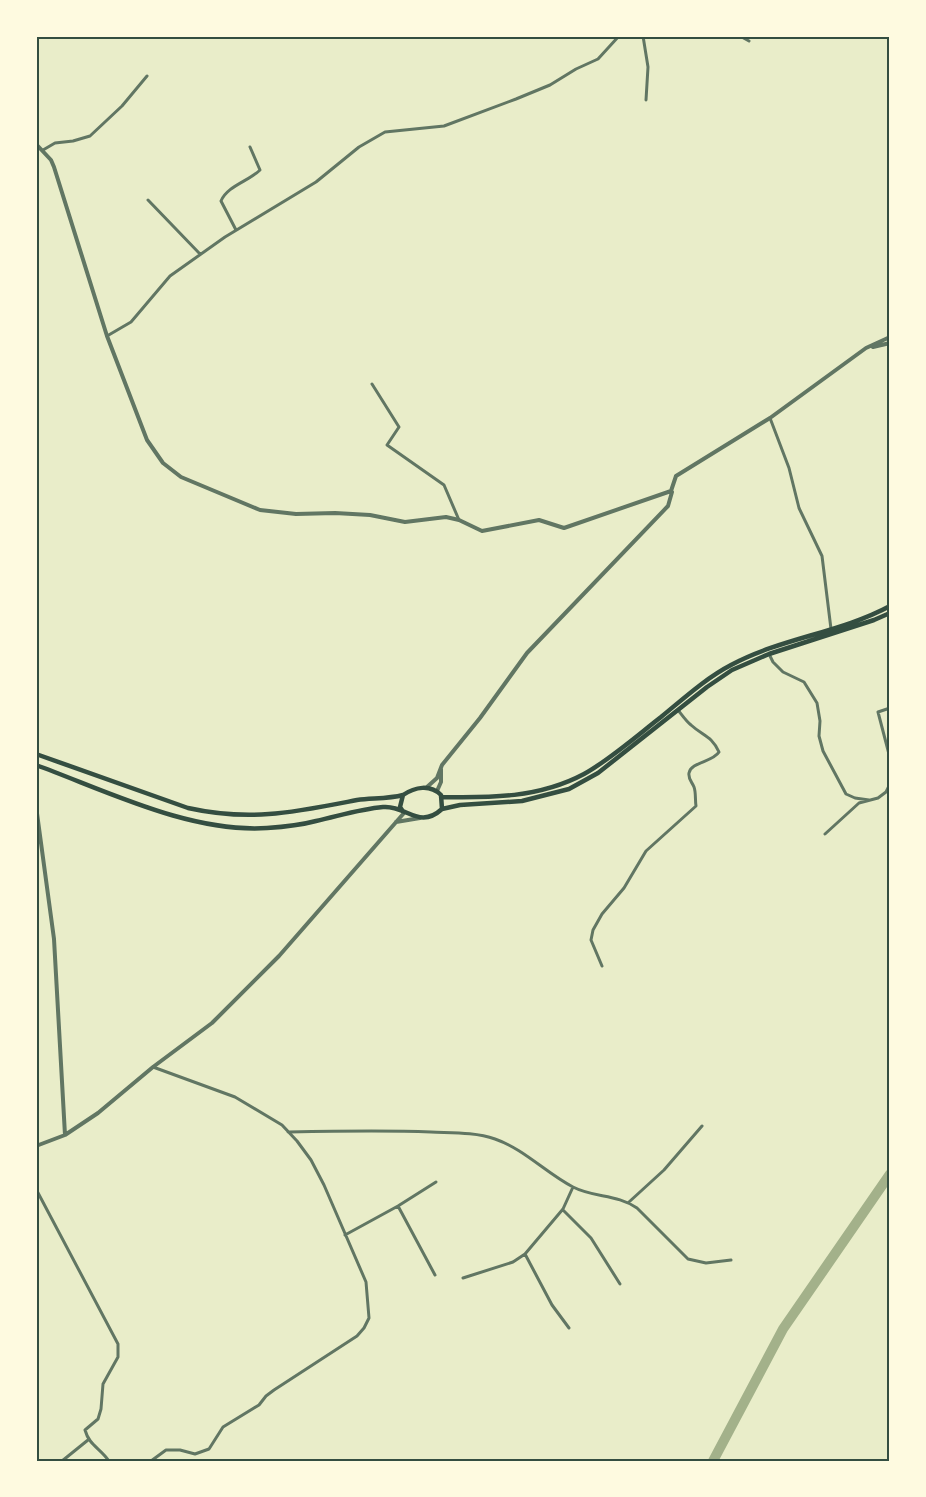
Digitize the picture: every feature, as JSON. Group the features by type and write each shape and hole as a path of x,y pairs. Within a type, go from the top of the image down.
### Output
{"main road":[{"path":"441,796 522,795 565,782 595,767 729,666 767,650 870,616 890,606"},
{"path":"36,765 176,818 208,825 266,828 316,822 366,809 386,807 420,818 460,805 522,801 569,789 598,773 732,670 769,654 890,613"},
{"path":"36,754 188,808 210,813 255,816 285,814 357,800 403,795 414,789 427,787 437,791 441,796 442,809"},
{"path":"403,795 400,807 403,812"}],"street":[{"path":"107,336 131,322 170,276 236,230 316,182 377,135 385,132 444,126 533,92 598,59 619,36"},
{"path":"643,36 648,67 646,100"},
{"path":"740,36 749,41"},
{"path":"43,150 55,143 90,136 122,106 147,76"},
{"path":"36,144 43,150 54,167 107,336 147,440 171,471 193,484 260,510 297,514 370,515 405,522 446,517 459,520 482,531 539,520 564,528 671,491 676,476 770,418 866,348 890,337"},
{"path":"236,230 221,201 225,194 260,170 250,147"},
{"path":"148,200 200,254"},
{"path":"866,348 890,343"},
{"path":"372,384 399,427 387,446 444,485 459,520"},
{"path":"770,418 789,468 799,508 822,556 831,629"},
{"path":"427,787 436,778 442,765 480,718 527,653 668,506 676,476"},
{"path":"769,654 783,672 804,682 817,703 820,721 819,736 823,751 843,789 850,796 869,800"},
{"path":"890,708 878,712 890,758"},
{"path":"602,966 591,940 593,930 602,914 624,888 646,851 696,806 689,772 692,768 714,758 719,752 708,736 692,726 678,710"},
{"path":"437,791 441,782 442,765"},
{"path":"825,834 859,803 878,798 886,792 890,784 890,766"},
{"path":"36,806 54,939 65,1135"},
{"path":"36,1146 65,1135 98,1113 153,1067 212,1023 279,956 403,812"},
{"path":"395,822 420,818"},
{"path":"151,1461 166,1450 180,1450 195,1454 209,1449 223,1427 259,1405 266,1396 357,1336 369,1318 366,1282 324,1185 311,1160 288,1132 268,1116 236,1097 153,1067"},
{"path":"628,1202 664,1170 702,1126"},
{"path":"288,1132 387,1131 477,1135 495,1139 512,1147 573,1187 589,1194 611,1196 628,1202 637,1208 688,1259 706,1263 731,1260"},
{"path":"345,1235 398,1206 435,1182"},
{"path":"463,1278 513,1262 525,1254 563,1209 573,1187"},
{"path":"36,1189 118,1344 118,1357 103,1384 98,1419 85,1430 88,1440 102,1450 109,1461"},
{"path":"398,1206 435,1275"},
{"path":"563,1209 591,1238 620,1284"},
{"path":"525,1254 552,1305 569,1328"},
{"path":"62,1461 88,1440"}],"waterway":[{"path":"713,1461 783,1329 890,1174"}]}
